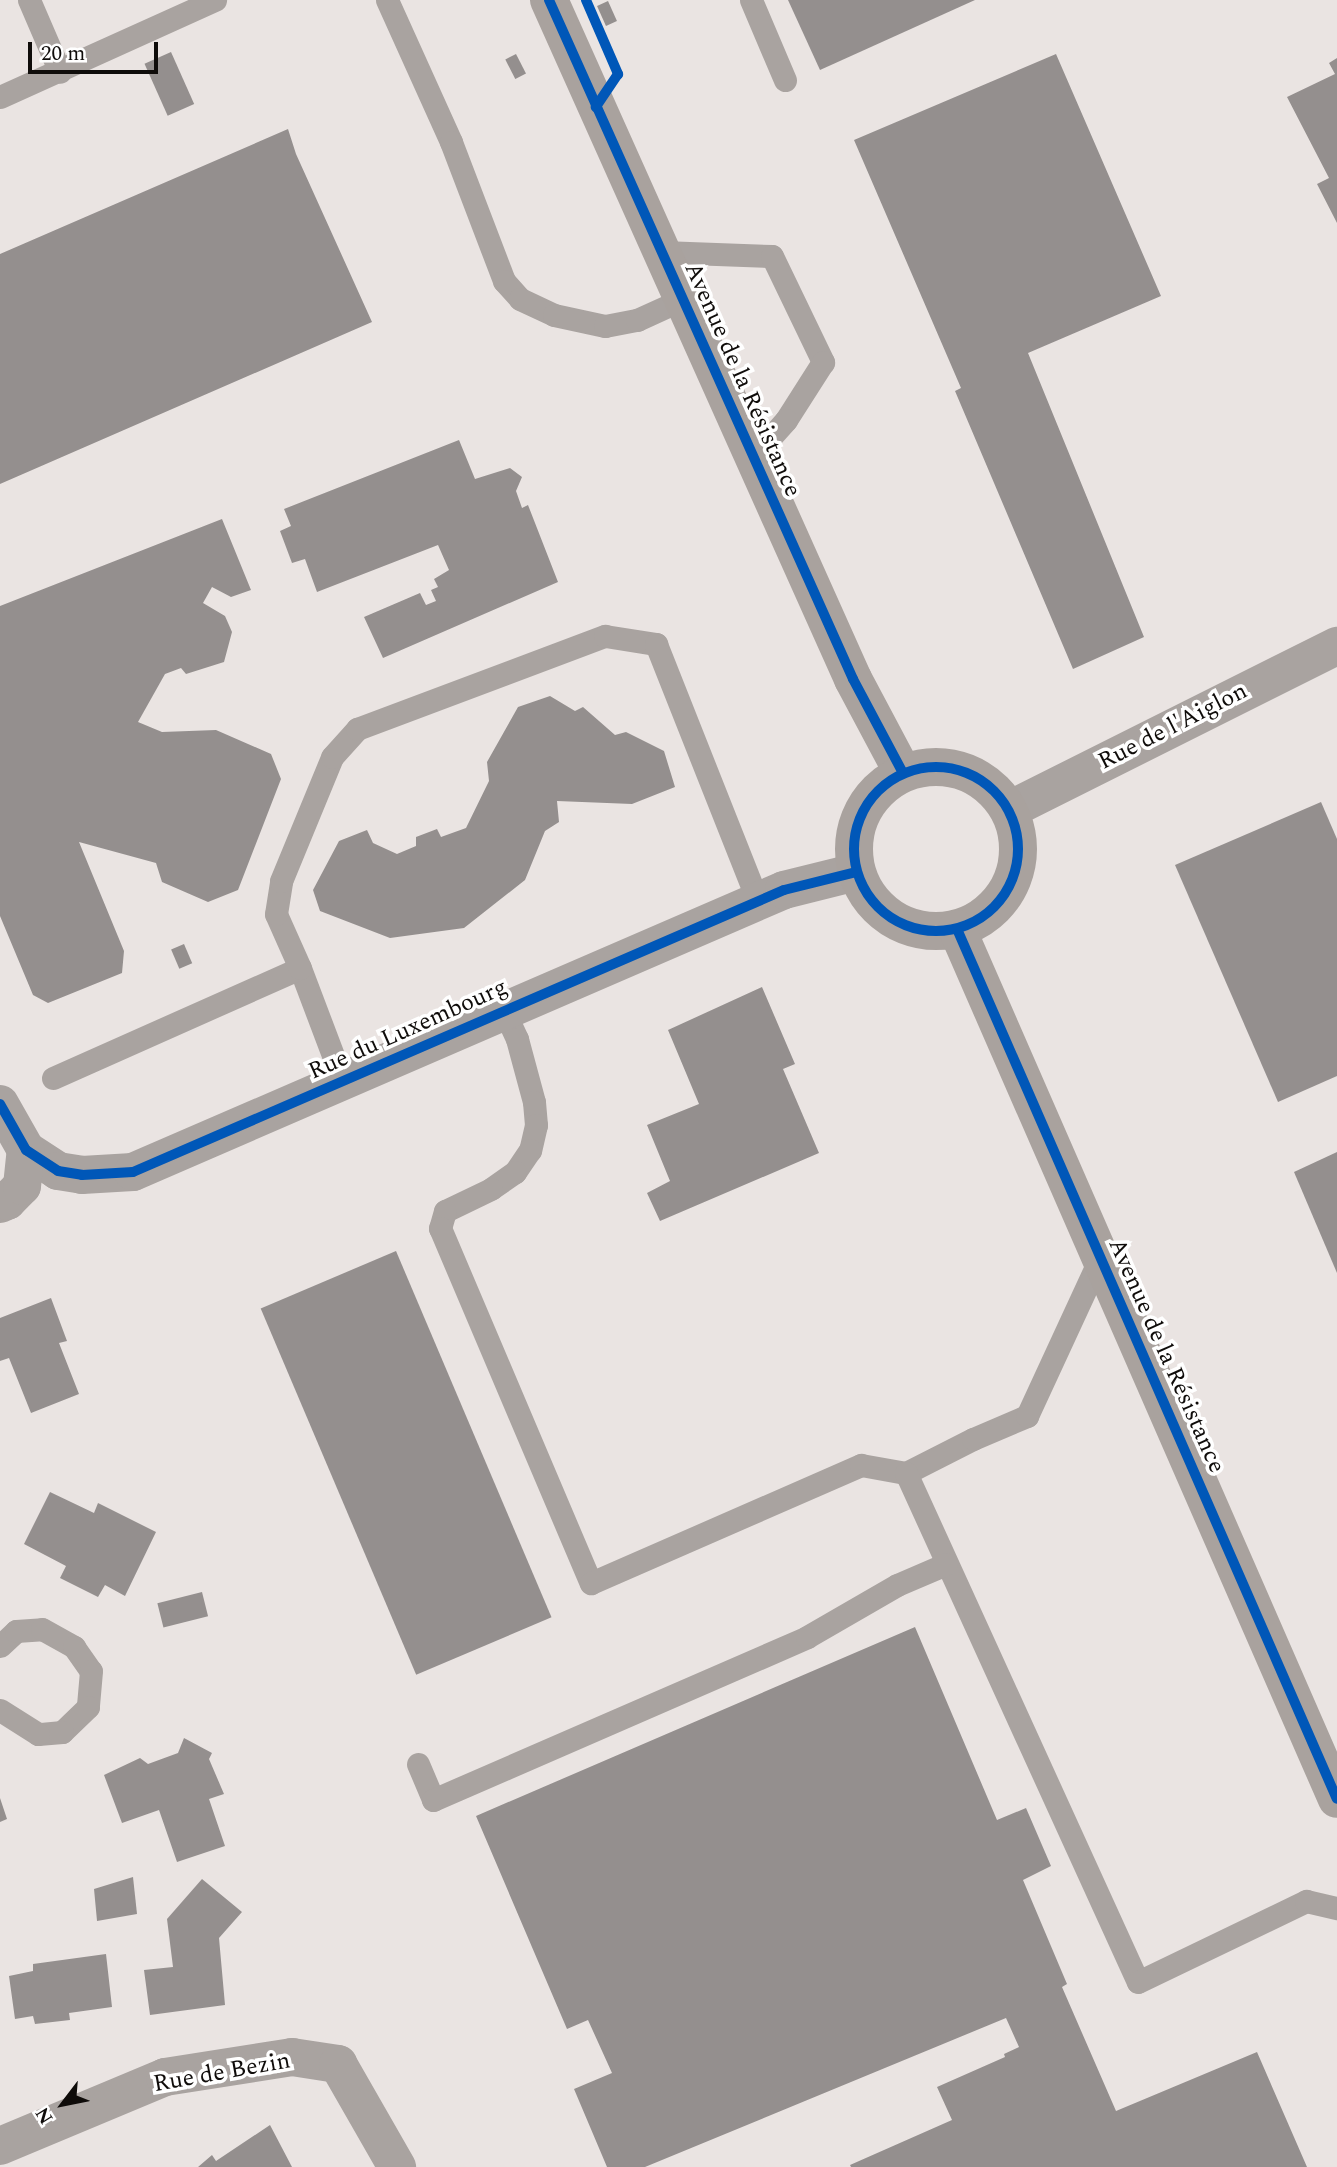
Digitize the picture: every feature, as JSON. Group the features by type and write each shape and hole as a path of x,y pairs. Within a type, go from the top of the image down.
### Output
{"main road":[{"name":"Avenue de la Résistance","path":"549,0 853,679 903,773"},
{"path":"926,767 951,767 974,776 994,790 1009,810 1017,834 1018,858 1012,882 999,903 980,919 957,929 926,931 895,921 872,900 856,872 854,842 861,814 878,790 903,773 926,767"},
{"name":"Avenue de la Résistance","path":"957,929 1337,1799"}],"street":[{"name":"Rue de l'Aiglon","path":"1009,810 1337,646"},
{"name":"Rue du Luxembourg","path":"0,1104 26,1150 58,1171 82,1175 133,1172 784,890 856,872"},
{"path":"0,1204 7,1201 22,1186 26,1150"},
{"name":"Rue de Bezin","path":"0,2146 165,2077 292,2057 338,2064 397,2167"}],"lane":[{"path":"29,0 60,72"},
{"path":"0,97 215,0"},
{"path":"387,0 451,142 504,282 520,299 554,315 606,326 637,320 683,299"},
{"path":"751,0 785,80"},
{"path":"662,252 772,256 823,362 786,420 753,457"},
{"path":"343,1082 300,968 276,914 281,881 332,757 357,729 605,636 656,644 758,901"},
{"path":"52,1078 300,968"},
{"path":"504,1011 517,1039 534,1102 536,1125 530,1150 514,1172 491,1189 445,1211 440,1228 591,1583 860,1465 906,1473 973,1439 1027,1416 1100,1258"},
{"path":"906,1473 1138,1982 1306,1901 1337,1908"},
{"path":"418,1764 433,1800 807,1637 897,1585 946,1564"},
{"path":"0,1646 16,1630 43,1629 74,1647 91,1671 88,1707 62,1732 38,1734 0,1710"}],"building":[{"path":"788,0 975,0 820,70"},
{"path":"608,1 617,21 606,26 597,6"},
{"path":"171,52 194,104 168,116 145,64"},
{"path":"516,54 526,74 515,79 505,59"},
{"path":"1056,54 1161,296 1028,353 1144,637 1073,669 955,391 961,388 854,140"},
{"path":"1337,58 1337,223 1317,184 1329,178 1287,97 1335,74 1329,63"},
{"path":"288,129 296,154 372,322 0,484 0,254"},
{"path":"459,440 475,479 510,468 522,477 516,491 522,508 528,505 558,582 383,658 364,617 420,593 426,605 436,601 431,590 438,587 434,579 449,570 438,545 317,592 305,559 292,563 280,531 291,526 284,509"},
{"path":"222,519 251,590 231,597 212,587 203,603 225,616 232,632 224,662 186,674 181,668 165,674 138,722 162,732 216,730 271,754 281,779 238,890 208,902 162,882 156,863 79,842 124,951 122,973 48,1003 33,995 0,916 0,606"},
{"path":"550,696 575,711 583,707 615,735 626,732 664,751 675,787 632,804 557,801 559,822 545,831 525,880 464,928 390,938 320,911 313,890 339,841 367,830 373,843 397,854 416,846 416,837 437,829 441,837 466,828 489,781 487,762 518,707"},
{"path":"1321,802 1337,839 1337,1076 1278,1102 1175,865"},
{"path":"184,944 192,963 179,969 171,949"},
{"path":"762,987 795,1064 783,1069 819,1153 660,1221 647,1193 670,1181 647,1125 699,1104 668,1030"},
{"path":"1337,1152 1337,1273 1294,1172"},
{"path":"396,1251 552,1617 416,1675 261,1308"},
{"path":"51,1298 67,1341 59,1343 79,1394 31,1413 9,1358 0,1361 0,1318"},
{"path":"50,1492 94,1513 98,1503 156,1532 125,1596 105,1585 98,1597 60,1578 66,1566 24,1544"},
{"path":"202,1592 208,1616 163,1627 157,1603"},
{"path":"915,1627 997,1820 1026,1808 1051,1866 1023,1880 1067,1984 1062,1987 1116,2111 1257,2052 1307,2167 851,2167 850,2165 952,2120 937,2087 1005,2057 1004,2054 1019,2047 1006,2018 645,2167 607,2167 574,2089 612,2073 588,2020 567,2029 476,1816"},
{"path":"184,1738 212,1753 209,1759 224,1794 209,1799 225,1846 177,1862 159,1810 122,1823 104,1775 140,1758 148,1764 178,1753"},
{"path":"0,1798 7,1819 0,1822"},
{"path":"133,1877 137,1914 97,1921 94,1889"},
{"path":"202,1879 242,1912 219,1938 225,2005 150,2015 144,1970 173,1967 167,1919"},
{"path":"106,1954 112,2007 69,2013 70,2020 35,2024 33,2016 15,2019 9,1976 33,1971 33,1964"},
{"path":"270,2125 292,2167 198,2167 212,2155 216,2161"}],"cycle path":[{"path":"549,0 853,679 903,773"},
{"path":"586,0 618,74 596,107"},
{"path":"936,767 967,773 994,791 1012,818 1018,849 1012,880 994,907 967,925 936,931 905,925 878,907 860,880 854,849 860,818 878,791 905,773 936,767"},
{"path":"0,1104 26,1150 58,1171 82,1175 133,1172 784,890 856,872"},
{"path":"957,929 1337,1799"}]}
